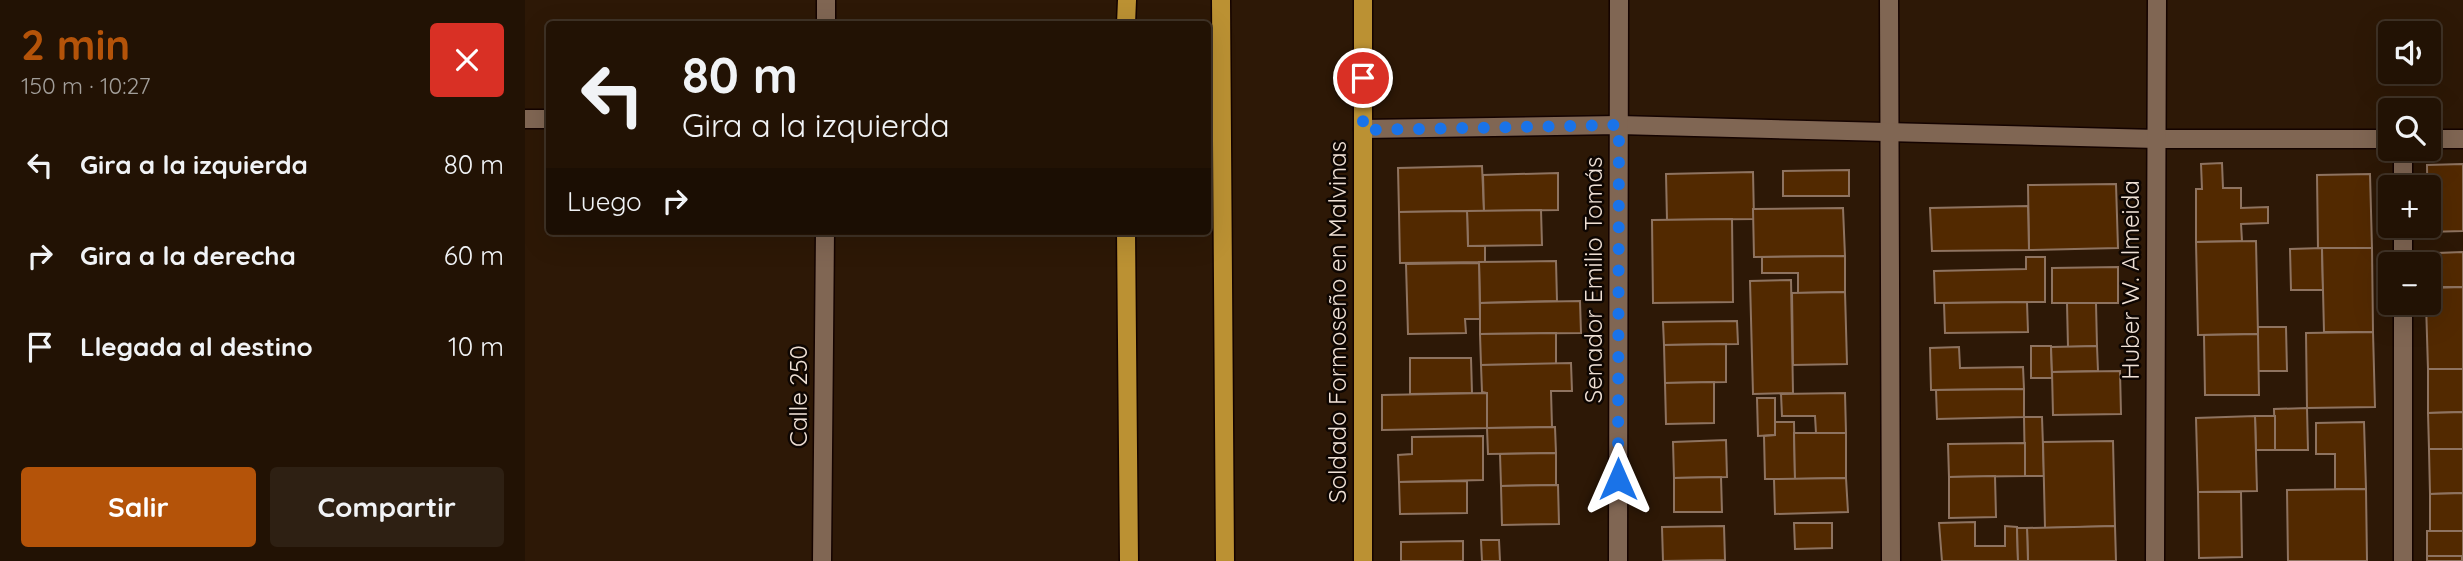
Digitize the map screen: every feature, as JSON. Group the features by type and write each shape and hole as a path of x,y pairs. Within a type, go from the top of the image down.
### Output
{"main road":[{"path":"1126,0 1126,21"},
{"path":"1221,0 1225,561"},
{"name":"Soldado Formoseño en Malvinas","path":"1363,0 1363,561"},
{"path":"1126,235 1129,561"}],"street":[{"path":"826,0 826,21"},
{"name":"Senador Emilio Tomás","path":"1618,561 1619,0"},
{"path":"1889,0 1891,561"},
{"name":"Huber W. Almeida","path":"2155,561 2157,0"},
{"path":"525,119 546,119"},
{"path":"1363,130 1619,125 2156,139 2378,139"},
{"path":"2441,139 2463,139"},
{"name":"Calle 250","path":"822,561 825,235"},
{"path":"2403,315 2403,561"}],"building":[{"path":"2222,163 2223,188 2241,188 2241,208 2268,207 2268,223 2241,224 2242,241 2196,242 2196,189 2202,189 2201,164"},
{"path":"2463,164 2463,231 2441,232 2441,175 2427,175 2427,165"},
{"path":"1482,166 1484,211 1399,212 1398,168"},
{"path":"1849,170 1849,196 1783,196 1783,171"},
{"path":"1753,172 1754,219 1667,220 1666,174"},
{"path":"1558,173 1558,210 1484,211 1483,175"},
{"path":"2370,174 2372,248 2318,249 2317,175"},
{"path":"2116,184 2118,248 2029,250 2028,185"},
{"path":"2028,206 2029,250 1932,251 1930,208"},
{"path":"1843,208 1845,256 1754,257 1753,209"},
{"path":"1541,210 1542,245 1468,246 1467,211"},
{"path":"1467,211 1468,246 1485,246 1485,262 1400,263 1399,212"},
{"path":"1732,219 1733,302 1653,303 1652,220"},
{"path":"2256,241 2258,334 2198,335 2196,242"},
{"path":"2322,248 2323,290 2291,290 2290,249"},
{"path":"2322,248 2372,248 2373,332 2324,332"},
{"path":"2463,252 2463,287 2441,287 2441,253"},
{"path":"1845,256 1845,292 1798,293 1798,273 1762,273 1762,257"},
{"path":"2026,257 2045,257 2045,302 1935,303 1934,271 2026,269"},
{"path":"1556,261 1557,301 1480,303 1479,262"},
{"path":"1479,263 1480,319 1465,319 1466,333 1408,334 1406,264"},
{"path":"2118,267 2118,303 2052,303 2052,268"},
{"path":"1791,280 1793,393 1753,394 1750,281"},
{"path":"2463,287 2463,369 2428,369 2426,315 2441,315 2441,288"},
{"path":"1845,292 1847,364 1793,365 1792,293"},
{"path":"1580,301 1581,333 1480,334 1480,303"},
{"path":"2027,302 2028,332 1945,333 1944,303"},
{"path":"2067,303 2096,303 2097,346 2068,347"},
{"path":"1737,321 1738,344 1664,345 1663,322"},
{"path":"2258,327 2286,327 2287,371 2258,371"},
{"path":"2373,332 2375,407 2307,408 2306,333"},
{"path":"1556,333 1556,364 1481,365 1480,334"},
{"path":"2258,334 2259,395 2205,395 2204,335"},
{"path":"1726,344 1726,382 1665,383 1664,345"},
{"path":"2031,346 2051,346 2052,378 2031,378"},
{"path":"2097,346 2098,371 2052,372 2051,347"},
{"path":"1959,347 1960,368 2023,367 2024,389 1931,390 1930,348"},
{"path":"1410,358 1471,358 1472,393 1410,394"},
{"path":"1571,363 1572,391 1551,391 1552,427 1487,428 1487,393 1482,392 1481,365"},
{"path":"2428,369 2463,369 2463,412 2428,413"},
{"path":"2120,371 2121,414 2053,415 2052,372"},
{"path":"1714,382 1714,423 1666,424 1665,383"},
{"path":"2024,389 2024,417 1937,419 1936,390"},
{"path":"1487,393 1487,428 1382,430 1382,395"},
{"path":"1845,393 1846,433 1816,433 1815,416 1782,416 1781,394"},
{"path":"1757,398 1775,398 1775,435 1758,436"},
{"path":"2307,408 2308,450 2275,450 2274,409"},
{"path":"2463,412 2463,449 2429,449 2428,413"},
{"path":"2255,416 2275,416 2275,450 2256,450"},
{"path":"2255,416 2257,491 2198,492 2196,418"},
{"path":"2024,417 2042,417 2044,476 2025,476"},
{"path":"1775,422 1794,422 1795,479 1765,479 1764,436 1775,435"},
{"path":"2364,422 2366,489 2335,489 2335,454 2316,454 2316,423"},
{"path":"1555,427 1556,453 1488,454 1487,428"},
{"path":"1794,433 1846,433 1846,478 1795,479"},
{"path":"1483,436 1483,480 1399,482 1398,455 1412,454 1412,437"},
{"path":"1726,440 1727,477 1674,478 1673,442"},
{"path":"2113,441 2115,526 2045,528 2043,442"},
{"path":"2025,443 2025,476 1949,477 1948,444"},
{"path":"2429,449 2463,449 2463,493 2430,494"},
{"path":"1556,453 1556,485 1501,486 1500,454"},
{"path":"1995,476 1996,517 1949,518 1949,477"},
{"path":"1721,477 1722,512 1674,512 1674,478"},
{"path":"1846,478 1848,512 1775,514 1774,479"},
{"path":"1467,481 1467,513 1400,514 1399,482"},
{"path":"1558,485 1559,524 1502,525 1501,486"},
{"path":"2366,489 2367,561 2288,561 2287,490"},
{"path":"2198,492 2241,492 2242,557 2199,558"},
{"path":"2463,493 2463,531 2430,531 2430,494"},
{"path":"1975,522 1975,546 2005,546 2005,526 2017,527 2018,561 1942,561 1939,523"},
{"path":"1794,523 1832,523 1832,548 1795,549"},
{"path":"1724,526 1725,560 1663,561 1662,527"},
{"path":"2115,526 2116,561 2028,561 2027,528"},
{"path":"2017,528 2027,528 2028,561 2018,561"},
{"path":"2427,531 2463,531 2463,556 2427,556"},
{"path":"1481,540 1499,540 1500,561 1482,561"},
{"path":"1463,541 1463,561 1401,561 1401,542"},
{"path":"2427,556 2462,556 2462,561 2427,561"}],"route":[{"path":"1363,78 1363,130 1619,125 1618,479"}]}
